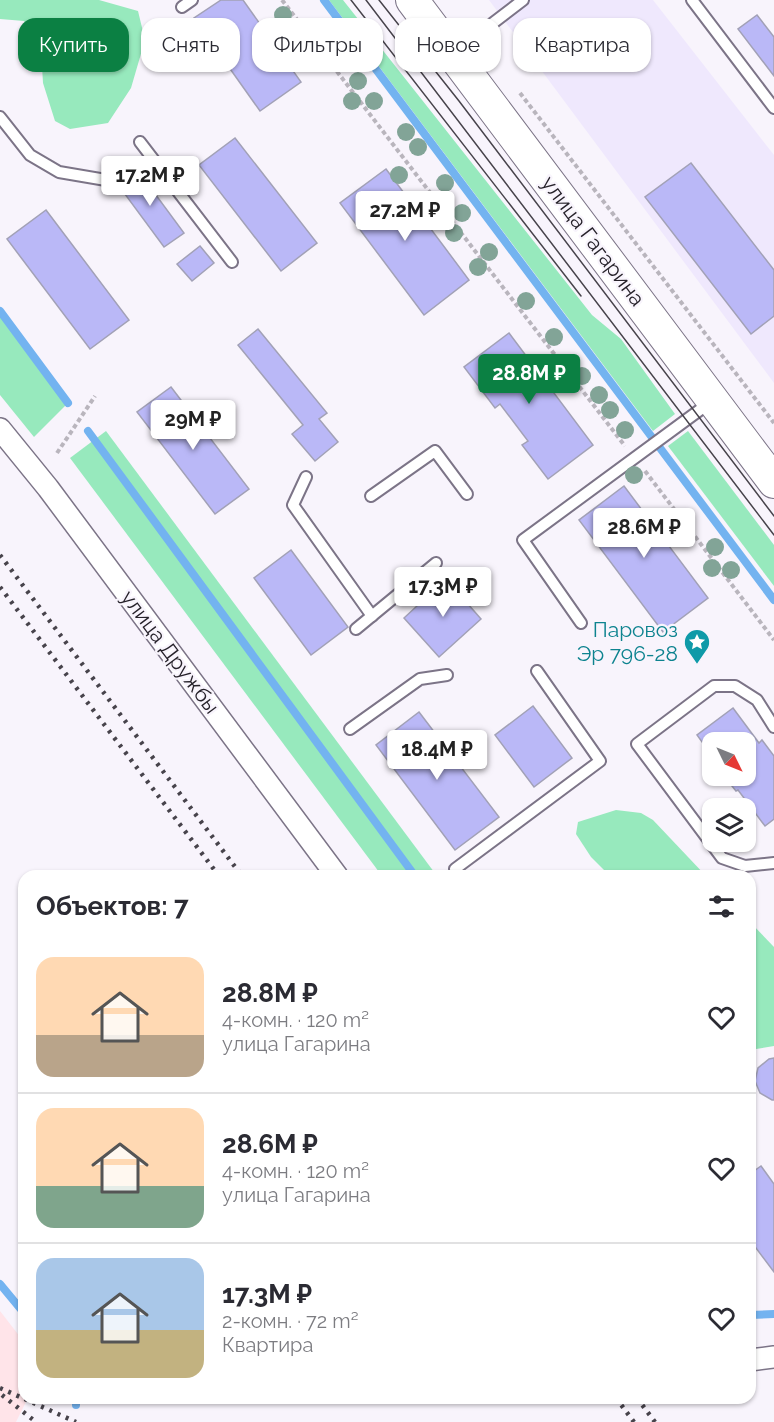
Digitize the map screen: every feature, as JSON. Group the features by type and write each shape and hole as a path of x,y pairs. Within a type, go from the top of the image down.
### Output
{"main road":[{"name":"улица Гагарина","path":"412,0 426,18"},
{"name":"улица Гагарина","path":"467,72 713,400 769,464"}],"street":[{"name":"улица Дружбы","path":"0,429 48,489 333,870"},
{"path":"756,1359 774,1357"}],"lane":[{"path":"500,18 523,0"},
{"path":"693,0 774,108"},
{"path":"0,117 30,155 59,172 106,180"},
{"path":"140,142 232,262"},
{"path":"581,622 523,540 713,400"},
{"path":"371,496 435,451 467,494"},
{"path":"306,477 292,505 372,616"},
{"path":"356,629 436,563"},
{"path":"455,869 600,761 537,671"},
{"path":"350,729 420,679 447,675"},
{"path":"774,727 757,700 735,686 714,686 637,744 722,858 745,866 774,863"}],"path":[{"path":"282,0 774,640"},
{"path":"519,93 774,423"},
{"path":"57,453 95,396"}],"shaded area":[{"path":"489,0 653,0 774,155 774,383 543,72 651,72 651,18 513,18 513,32"},
{"path":"0,1311 18,1334 18,1404 25,1404 16,1422 0,1422"}],"green space":[{"path":"0,0 99,0 138,11 141,23 141,54 131,88 108,123 70,129 55,121 43,83 42,72 129,72 129,18 0,19"},
{"path":"329,0 343,0 357,18 343,18"},
{"path":"383,51 395,66 395,72 400,72 592,315 621,339 675,414 653,431 383,72"},
{"path":"0,311 68,403 34,437 0,395"},
{"path":"106,431 433,870 378,870 70,458"},
{"path":"688,431 774,545 774,586 668,446"},
{"path":"616,810 641,813 653,820 700,870 604,870 591,857 576,834 578,822"},
{"path":"756,928 774,947 774,1046 756,1049"}],"building":[{"path":"221,0 243,0 256,18 252,18 252,72 294,72 301,82 260,111 232,72 240,72 240,18 194,18"},
{"path":"757,15 774,37 774,76 738,29"},
{"path":"235,138 317,243 281,271 199,165"},
{"path":"691,163 774,270 774,316 751,334 645,197"},
{"path":"136,168 184,233 164,247 116,182"},
{"path":"386,169 469,280 424,315 340,203"},
{"path":"46,210 129,320 90,349 7,239"},
{"path":"200,246 214,263 192,281 177,264"},
{"path":"258,329 327,413 319,419 338,442 315,461 292,434 303,425 238,345"},
{"path":"509,333 593,445 548,479 522,445 528,441 500,404 495,408 464,367"},
{"path":"171,387 249,489 215,514 137,412"},
{"path":"624,486 708,598 663,632 579,520"},
{"path":"291,550 348,627 311,655 254,578"},
{"path":"446,579 481,619 439,657 404,618"},
{"path":"533,706 572,758 534,787 495,735"},
{"path":"733,708 751,732 702,732 702,742 697,735"},
{"path":"419,712 499,817 455,850 376,745"},
{"path":"756,739 759,743 762,740 774,756 774,819 765,826 756,814 756,798 744,798 738,790 736,791 732,786 756,786"},
{"path":"774,1058 774,1100 760,1093 756,1083 758,1068 769,1059"},
{"path":"761,1166 774,1184 774,1272 756,1248 756,1170"}],"waterway":[{"path":"324,0 774,600"},
{"path":"0,311 68,403"},
{"path":"88,431 411,870"},
{"path":"0,1284 18,1306"},
{"path":"756,1315 774,1314"}],"tram line":[{"path":"351,0 581,296"},
{"path":"366,0 774,535"},
{"path":"379,0 459,101 774,516"}],"railway":[{"path":"0,555 237,870"},
{"path":"0,587 214,870"},
{"path":"0,1388 18,1396"},
{"path":"2,1395 36,1422"},
{"path":"36,1404 76,1422"},
{"path":"620,1404 634,1422"},
{"path":"642,1404 655,1422"}],"place":[{"name":"Паровоз Эр 796-28","path":"697,665"}]}
